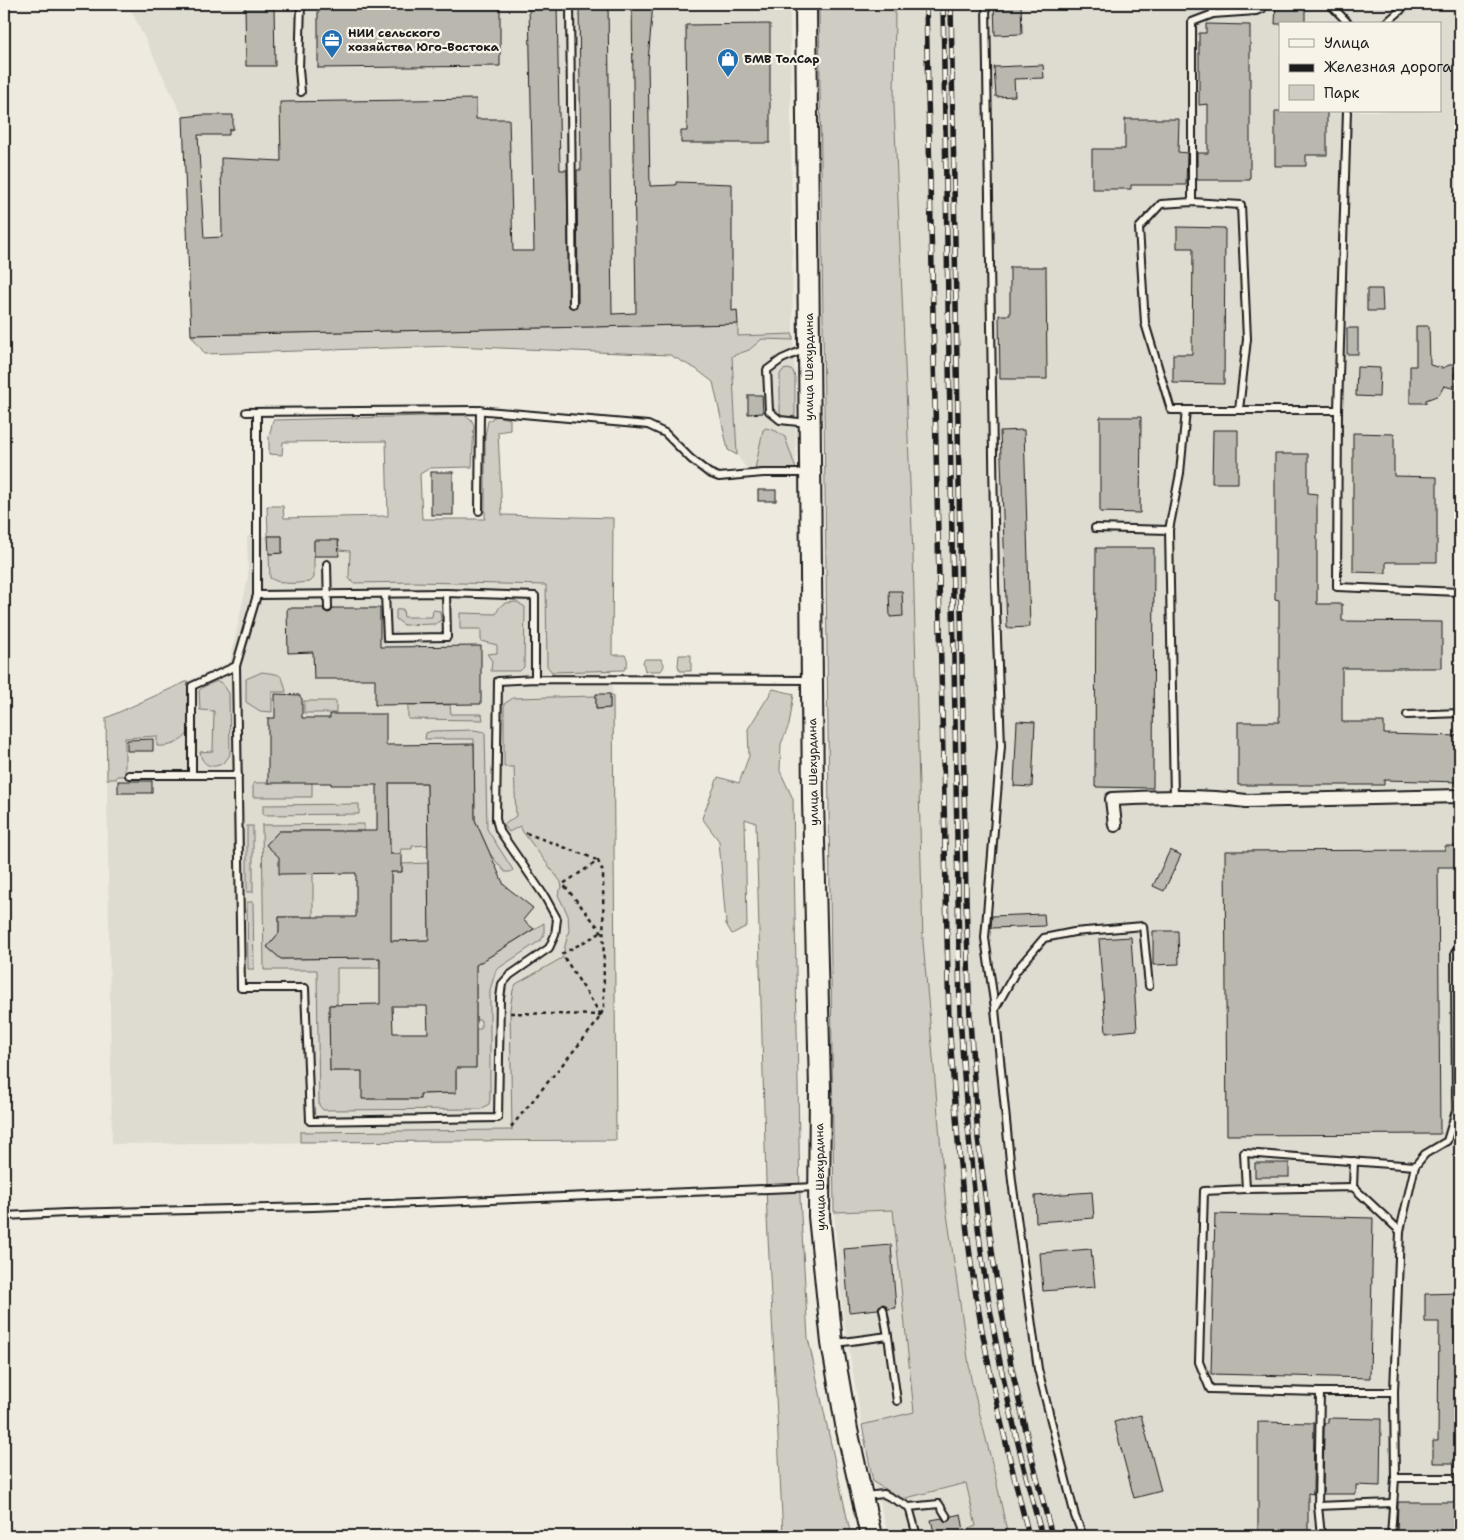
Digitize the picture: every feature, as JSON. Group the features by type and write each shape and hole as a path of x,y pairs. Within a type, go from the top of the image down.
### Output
{"main road":[{"name":"улица Шехурдина","path":"806,4 811,680 820,1088 819,1216 832,1343 846,1430 871,1536"}],"street":[{"path":"1115,825 1112,799 1174,797 1246,801 1460,796"}],"lane":[{"path":"301,4 298,69 301,92"},
{"path":"570,4 574,304"},
{"path":"986,4 995,584 1001,746 986,938 1012,1181 1038,1370 1082,1536"},
{"path":"1213,4 1213,14"},
{"path":"1192,202 1192,22 1213,14 1256,11 1262,8 1262,4"},
{"path":"1330,4 1347,22"},
{"path":"1387,22 1401,10 1401,4"},
{"path":"1347,112 1338,410 1337,587 1460,592"},
{"path":"1239,410 1246,339 1241,205 1192,202 1161,204 1139,228 1145,323 1171,410 1186,410 1239,410 1338,410"},
{"path":"809,347 782,359 767,370 769,412 780,420 809,423"},
{"path":"479,511 480,410"},
{"path":"246,412 480,410 648,425 665,433 691,459 709,473 719,477 763,473 809,473"},
{"path":"1174,797 1168,530 1180,474 1186,410"},
{"path":"257,412 257,595 236,666 241,988 305,988 310,1121 498,1118 500,998 502,984 510,975 549,948 555,935 557,920 545,897 499,830 496,819 498,681 535,679 811,680"},
{"path":"1095,528 1168,530"},
{"path":"327,564 328,608"},
{"path":"257,595 446,593 535,596 535,679"},
{"path":"385,594 387,638 447,638 446,593"},
{"path":"192,775 192,686 236,666"},
{"path":"1408,715 1460,713"},
{"path":"129,775 238,775"},
{"path":"995,1009 1016,971 1044,938 1074,932 1143,926 1149,986"},
{"path":"1391,1536 1395,1478 1394,1392 1400,1231 1415,1166 1425,1154 1447,1141 1456,1111 1455,953 1460,946"},
{"path":"1246,1189 1244,1153 1415,1166"},
{"path":"1353,1187 1354,1161"},
{"path":"4,1216 313,1207 819,1186"},
{"path":"1394,1392 1210,1389 1199,1362 1204,1191 1353,1187 1400,1231"},
{"path":"883,1309 897,1401"},
{"path":"832,1343 888,1336"},
{"path":"1320,1392 1318,1506 1321,1536"},
{"path":"1395,1478 1460,1478"},
{"path":"861,1496 884,1494 909,1506 939,1504 947,1517"},
{"path":"1318,1506 1392,1503"},
{"path":"909,1506 917,1536"}],"path":[{"path":"511,1127 594,1026 604,1006 602,872 598,861 526,833"},
{"path":"598,861 563,884 602,932"},
{"path":"601,1015 562,954 602,932"},
{"path":"509,1013 601,1015"}],"shaded area":[{"path":"128,4 790,4 793,334 738,336 737,324 191,335 183,117"},
{"path":"895,4 1460,4 1460,1129 1458,1139 1460,1224 1460,1536 1008,1536 971,1379 946,1207 923,942 913,555 894,105"},
{"path":"762,339 793,340 796,469 746,468 737,455 732,356 749,350"},
{"path":"376,535 548,565 612,653 616,1140 112,1144 106,718 230,662 248,577 247,536"},
{"path":"893,1209 914,1413 862,1425 843,1315 834,1212"},
{"path":"873,1482 902,1499 966,1483 976,1527 968,1529 969,1536 889,1536"}],"green space":[{"path":"819,4 895,4 894,105 913,555 923,942 946,1207 971,1379 1008,1536 969,1536 968,1529 976,1526 966,1483 902,1499 873,1482 862,1425 914,1412 893,1210 834,1212"},
{"path":"738,324 738,336 793,334 793,340 762,339 749,350 732,356 737,455 728,450 713,382 696,369 670,355 452,346 205,354 191,335"},
{"path":"783,370 793,371 795,377 795,415 789,419 784,419 780,415 780,374"},
{"path":"464,415 471,419 474,425 472,467 430,468 420,474 422,519 485,519 485,436 488,421 496,416 510,419 510,430 498,432 502,515 613,518 612,655 625,655 627,663 624,670 552,672 547,666 546,585 415,582 353,583 349,578 350,551 339,550 338,540 314,541 314,578 310,582 285,583 270,578 269,554 282,553 282,536 268,536 267,506 283,506 284,518 388,516 386,441 283,442 282,455 269,454 269,437 273,420"},
{"path":"766,428 776,431 785,437 796,469 755,469 763,430"},
{"path":"517,602 525,607 524,667 520,671 491,671 492,661 487,654 497,653 497,645 481,641 481,629 460,629 460,613 496,614 504,604"},
{"path":"403,609 404,617 432,617 433,610 440,611 441,620 435,624 404,625 396,619 396,610"},
{"path":"679,655 691,655 691,671 680,671 678,666"},
{"path":"645,659 661,659 664,664 663,668 661,671 645,671 643,662"},
{"path":"262,672 280,676 285,686 286,692 272,692 272,712 260,711 246,702 246,679"},
{"path":"188,681 189,732 186,736 175,744 162,746 157,746 157,736 125,738 125,776 107,779 106,718"},
{"path":"217,681 222,683 229,693 230,754 223,763 213,766 205,763 200,752 213,751 214,711 200,710 199,691 203,687"},
{"path":"773,689 794,694 789,725 781,744 780,771 793,799 800,1198 808,1338 851,1536 783,1536 767,1217 756,823 745,819 747,926 732,934 726,924 719,841 702,818 718,777 739,783 749,756 748,729"},
{"path":"610,695 613,695 616,1140 300,1142 300,1132 512,1130 510,1009 513,990 516,984 562,958 569,930 568,915 558,895 562,888 561,882 520,826 509,832 504,825 516,816 514,767 504,767 504,704 513,698 596,696 596,709 610,708"},
{"path":"304,701 336,701 336,713 304,713"},
{"path":"408,705 450,705 451,714 482,714 483,720 408,719"},
{"path":"474,730 485,732 487,829 513,870 510,872 505,872 490,854 475,820 474,739 425,739 426,733 432,731"},
{"path":"312,782 312,797 253,797 253,783"},
{"path":"389,783 427,783 428,845 412,846 412,849 401,849 400,854 390,854"},
{"path":"359,804 359,814 263,815 263,805"},
{"path":"364,824 364,831 279,831 266,845 313,874 313,917 279,917 279,933 267,947 281,959 379,958 380,968 337,968 337,1004 329,1005 330,1071 362,1071 363,1099 420,1099 420,1094 456,1093 456,1068 476,1067 476,1029 481,1029 481,1020 476,1020 476,965 544,923 544,934 541,940 496,970 490,990 490,1099 489,1104 481,1109 323,1110 319,1105 317,970 264,970 262,825"},
{"path":"247,826 253,826 253,892 247,892"},
{"path":"428,863 429,940 391,941 391,872 402,872 402,864"},
{"path":"247,902 253,902 254,969 248,969"}],"building":[{"path":"245,4 274,4 275,66 246,66"},
{"path":"318,4 500,4 500,66 318,68"},
{"path":"529,4 557,4 560,170 567,170 569,307 575,308 578,304 577,170 581,170 579,4 608,4 612,314 636,313 632,4 653,4 648,61 650,186 676,185 676,182 732,184 732,311 737,310 738,324 191,335 183,117 233,115 233,129 229,130 229,135 198,135 204,238 222,237 221,158 281,161 280,102 476,99 476,119 509,119 513,251 534,251"},
{"path":"994,4 1021,4 1022,34 995,35"},
{"path":"1276,4 1305,4 1305,22 1279,22 1279,24 1275,24"},
{"name":"БМВ ТолСар","path":"770,24 770,143 681,143 681,131 687,131 686,25"},
{"path":"1206,24 1250,25 1250,180 1197,180 1197,153 1208,153 1208,104 1199,105 1199,33 1206,33"},
{"path":"1043,65 1044,78 1014,79 1015,96 996,97 994,67"},
{"path":"1275,111 1327,112 1327,155 1306,155 1306,166 1275,166"},
{"path":"1125,119 1179,119 1178,152 1187,153 1186,185 1131,185 1131,189 1092,189 1092,149 1125,149"},
{"path":"1177,227 1225,228 1224,384 1173,383 1173,354 1192,354 1193,248 1177,248"},
{"path":"1010,267 1046,267 1047,379 1000,379 999,315 1010,315"},
{"path":"1367,289 1382,289 1383,311 1367,311"},
{"path":"1416,326 1429,326 1430,365 1442,368 1460,361 1460,365 1454,374 1456,389 1444,386 1439,395 1426,400 1426,403 1410,403 1410,366 1416,366"},
{"path":"1347,328 1358,328 1358,354 1347,354"},
{"path":"1357,367 1380,368 1379,397 1356,396"},
{"path":"748,395 762,395 763,413 748,414"},
{"path":"1100,417 1141,417 1140,513 1100,512"},
{"path":"1024,430 1030,627 1007,628 1000,431"},
{"path":"1213,430 1238,430 1238,483 1212,483"},
{"path":"1353,433 1394,434 1394,476 1437,477 1437,562 1386,562 1386,573 1353,572"},
{"path":"1275,454 1308,454 1308,493 1317,494 1317,604 1342,604 1342,621 1442,622 1442,668 1342,668 1342,722 1384,722 1384,734 1460,736 1460,782 1384,780 1384,785 1238,785 1238,722 1279,722 1279,600 1275,599"},
{"path":"431,472 453,472 453,515 431,515"},
{"path":"758,490 776,490 776,501 758,501"},
{"path":"268,536 282,536 282,553 269,554"},
{"path":"314,540 338,540 339,556 314,556"},
{"path":"1096,548 1154,548 1153,788 1095,787"},
{"path":"889,591 902,591 903,616 890,617"},
{"path":"287,608 323,608 328,613 333,608 380,608 380,647 481,646 481,704 375,705 375,679 314,679 313,652 288,653"},
{"path":"275,694 299,695 302,699 302,718 330,718 330,714 386,714 386,745 474,744 475,820 504,885 533,908 523,920 534,929 476,965 476,1068 456,1068 456,1093 420,1094 420,1099 362,1099 362,1071 330,1071 329,1005 380,1004 380,958 281,959 267,947 279,933 279,917 356,917 356,873 279,874 279,857 266,845 279,831 377,831 377,785 268,783 268,718 275,718","holes":["389,783 427,783 429,940 391,941 391,872 402,872 402,854 390,854","392,1006 427,1006 428,1033 393,1033"]},
{"path":"596,694 610,694 610,708 596,709"},
{"path":"1017,721 1035,722 1032,787 1014,786"},
{"path":"153,739 153,751 127,751 127,740"},
{"path":"118,781 152,781 152,793 118,793"},
{"path":"1445,846 1460,846 1460,867 1438,867 1440,1134 1227,1135 1225,851 1445,850"},
{"path":"1170,850 1181,855 1164,891 1153,886"},
{"path":"1044,914 1045,926 991,928 992,916"},
{"path":"1153,931 1178,931 1179,964 1153,965"},
{"path":"1131,937 1137,1030 1106,1033 1099,939"},
{"path":"1255,1163 1289,1163 1289,1177 1255,1177"},
{"path":"1092,1192 1094,1218 1036,1222 1035,1196"},
{"path":"1215,1214 1373,1218 1370,1378 1211,1374"},
{"path":"891,1245 896,1308 888,1309 883,1304 878,1309 849,1312 844,1249"},
{"path":"1091,1249 1095,1287 1043,1291 1040,1253"},
{"path":"1460,1293 1460,1463 1433,1463 1433,1441 1438,1441 1439,1322 1425,1322 1425,1294"},
{"path":"1141,1415 1161,1491 1134,1498 1114,1422"},
{"path":"1328,1418 1381,1419 1380,1486 1356,1485 1356,1494 1323,1494 1324,1423 1328,1423"},
{"path":"1258,1422 1314,1423 1313,1494 1308,1493 1308,1536 1258,1536"},
{"path":"1398,1502 1460,1502 1460,1536 1397,1536"},
{"path":"961,1514 965,1536 935,1536 931,1520 942,1518 948,1522 952,1516"}],"railway":[{"path":"926,4 949,1022 958,1142 976,1297 996,1400 1029,1536"},
{"path":"943,4 960,1015 969,1136 987,1293 1008,1398 1042,1536"},
{"path":"951,4 966,899 970,1020 978,1138 993,1258 1011,1365 1052,1536"}],"place":[{"name":"НИИ сельского хозяйства Юго-Востока","path":"332,59"},
{"name":"БМВ ТолСар","path":"728,78"}]}
